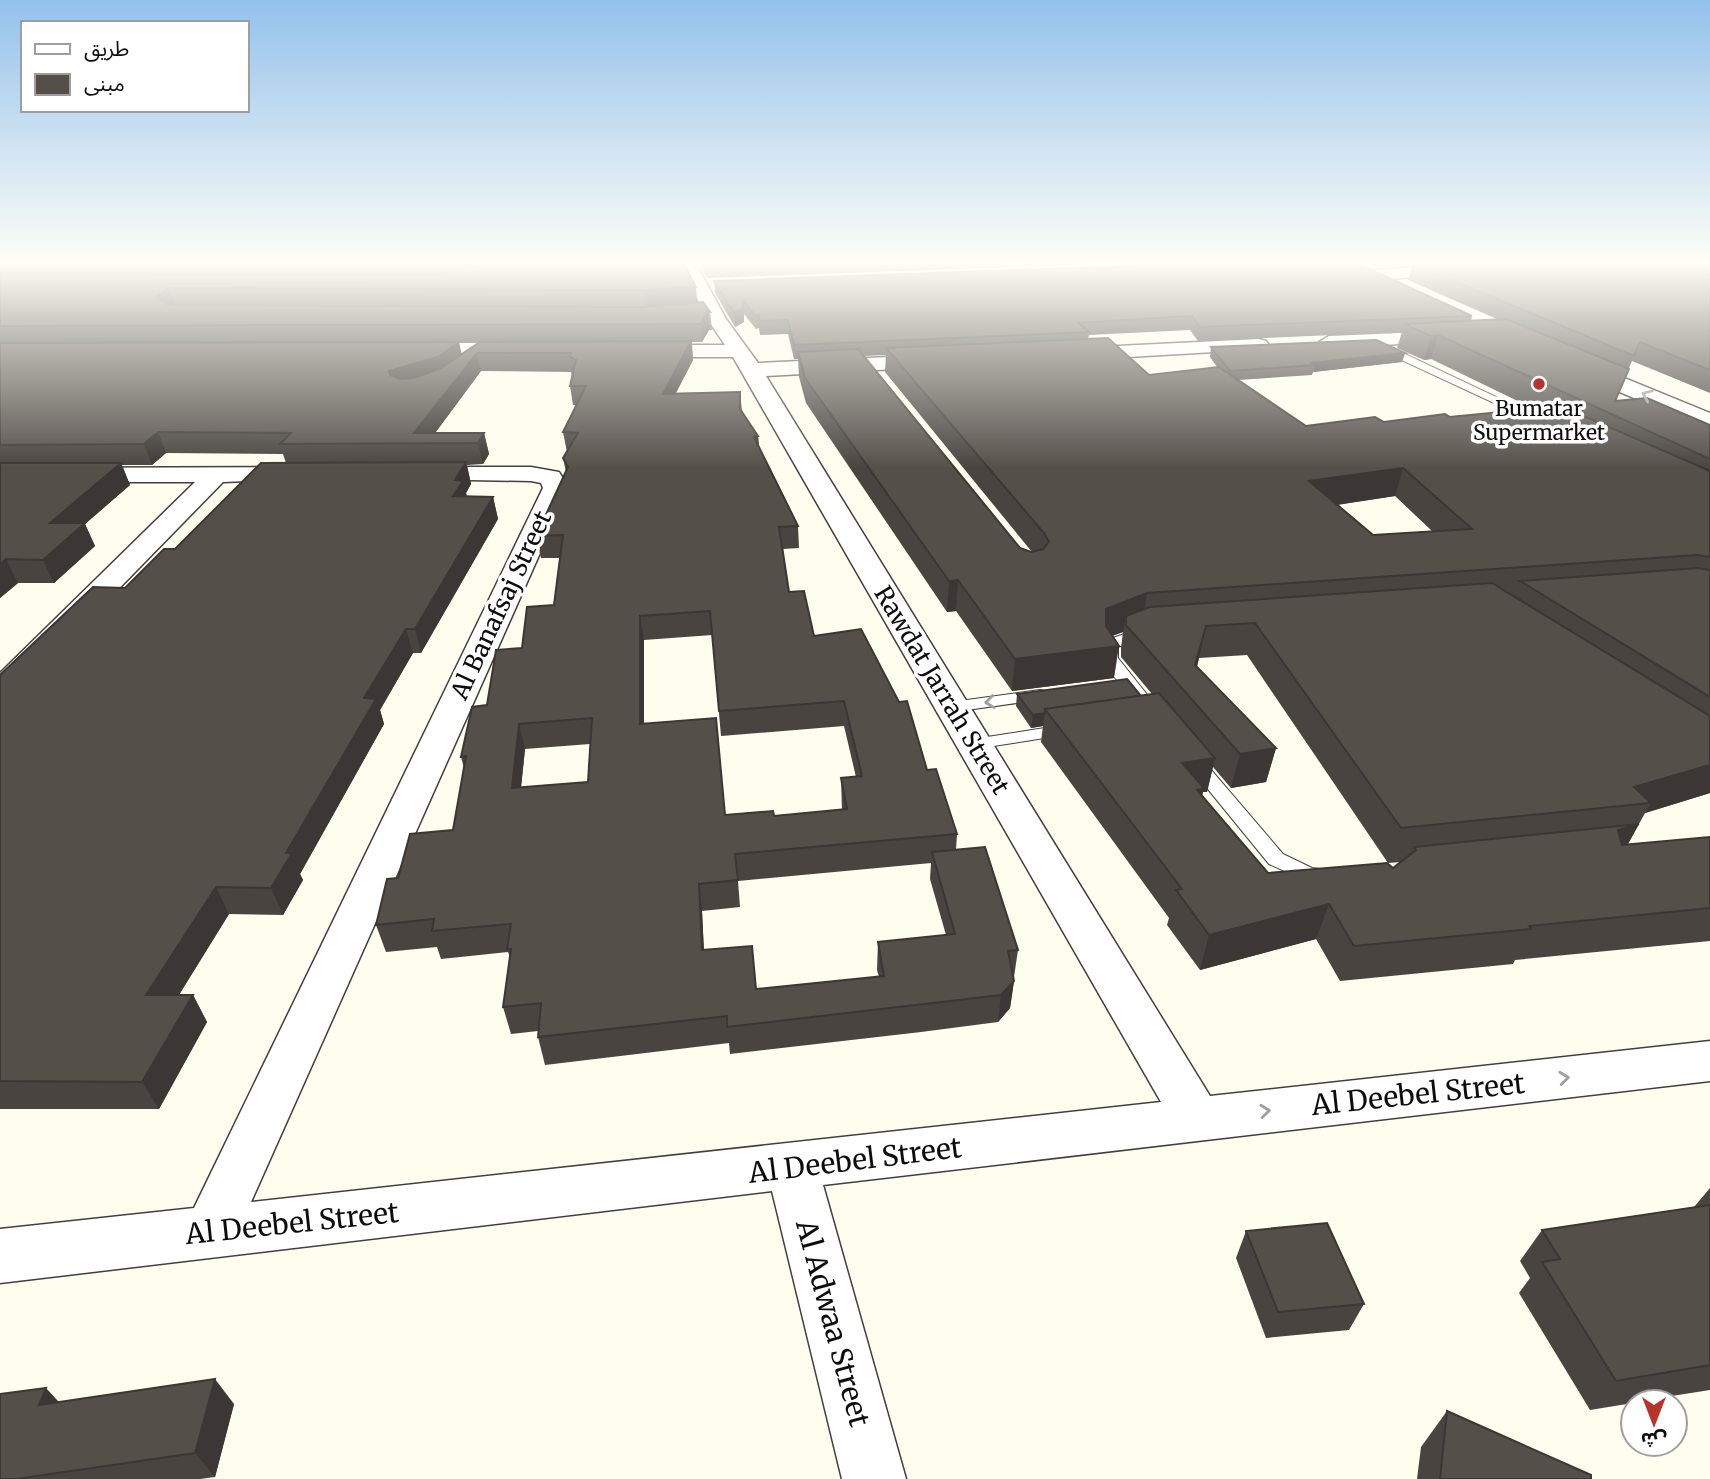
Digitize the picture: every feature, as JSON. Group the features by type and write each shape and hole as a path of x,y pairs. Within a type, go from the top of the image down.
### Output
{"street":[{"name":"Rawdat Jarrah Street","path":"724,331 1197,1119"},
{"path":"1313,343 1462,336"},
{"path":"1054,355 1272,345"},
{"path":"630,351 744,360 864,364 959,360"},
{"path":"1552,355 1710,422"},
{"path":"864,364 881,386"},
{"path":"0,691 217,474"},
{"path":"0,475 326,474"},
{"name":"Al Banafsaj Street","path":"210,1232 556,488 550,477 531,474 394,474"},
{"name":"Al Deebel Street","path":"0,1256 1710,1061"},
{"name":"Al Adwaa Street","path":"792,1167 874,1479"}],"lane":[{"path":"1368,340 1545,423"},
{"path":"1151,709 1110,659 1110,644 1142,632 1155,631"},
{"path":"1104,687 1130,684"},
{"path":"952,707 1052,694"},
{"path":"974,744 1079,728"},
{"path":"1183,747 1276,859 1309,874 1345,876"}],"building":[{"path":"791,331 1089,332 794,345"},
{"path":"1420,331 1536,331 1629,369 1615,401 1647,398 1710,425 1710,459 1438,335 1431,336"},
{"path":"1574,331 1710,331 1710,370 1640,342 1634,356"},
{"path":"1108,338 1149,375 1219,367 1306,426 1375,417 1384,422 1445,414 1450,417 1561,406 1710,471 1710,557 1697,555 1147,593 1106,609 1106,626 1119,646 1015,659 958,580 949,581 805,378 798,352 858,349 1020,548 1031,552 1043,549 1049,542 1044,533 886,348","holes":["1403,468 1472,529 1373,535 1309,481"]},
{"path":"1376,340 1405,353 1312,363 1315,365 1230,371 1211,347"},
{"path":"691,341 663,394 740,392 740,409 758,436 754,437 798,526 779,527 789,592 804,591 814,636 861,629 899,702 907,701 927,770 936,769 957,834 735,854 738,880 699,884 702,950 752,946 756,989 884,976 878,942 955,934 932,852 985,847 1018,950 1008,951 1014,981 1001,995 727,1027 727,1016 538,1037 541,1003 503,1007 511,949 507,949 511,924 432,931 434,919 376,925 387,879 398,878 410,834 453,830 466,756 461,757 472,707 487,705 496,650 522,648 527,607 554,605 563,535 536,536 568,467 563,458 578,433 563,432 586,386 570,386 576,360 569,356 571,353 477,353 414,433 484,433 478,443 280,444 291,433 158,432 144,444 0,445 0,343 459,342 438,357 389,371 390,375 401,379 414,378 441,368 480,342","holes":["710,611 719,711 844,701 862,776 841,778 847,809 774,816 773,811 725,815 716,718 640,724 640,616","592,718 588,782 512,788 519,724"]},
{"path":"466,462 455,480 463,481 453,496 493,497 415,629 406,629 364,698 376,699 286,853 292,853 271,888 216,887 146,995 193,995 142,1082 0,1081 0,675 93,587 125,588 164,549 175,549 261,463"},
{"path":"0,463 121,463 50,523 85,523 43,560 6,559 0,564"},
{"path":"1698,568 1710,570 1710,697 1520,581"},
{"path":"1492,583 1710,716 1710,765 1634,787 1651,803 1401,828 1255,623 1206,626 1195,665 1276,748 1240,754 1126,625 1126,616 1150,607"},
{"path":"1127,679 1141,696 1045,709 1045,713 1033,715 1017,694"},
{"path":"1159,693 1215,758 1182,763 1204,788 1197,790 1268,873 1387,863 1393,868 1416,850 1414,847 1639,824 1618,830 1622,845 1710,837 1710,908 1354,946 1329,904 1209,935 1176,890 1182,889 1045,709"},
{"path":"1710,1205 1710,1365 1616,1381 1542,1262 1560,1259 1542,1230"},
{"path":"1327,1223 1364,1304 1278,1312 1246,1231"},
{"path":"215,1379 195,1453 16,1479 0,1479 0,1394 46,1388 39,1405"},
{"path":"1447,1411 1591,1475 1591,1479 1440,1479"}],"place":[{"name":"Bumatar Supermarket","path":"1539,384"}]}
